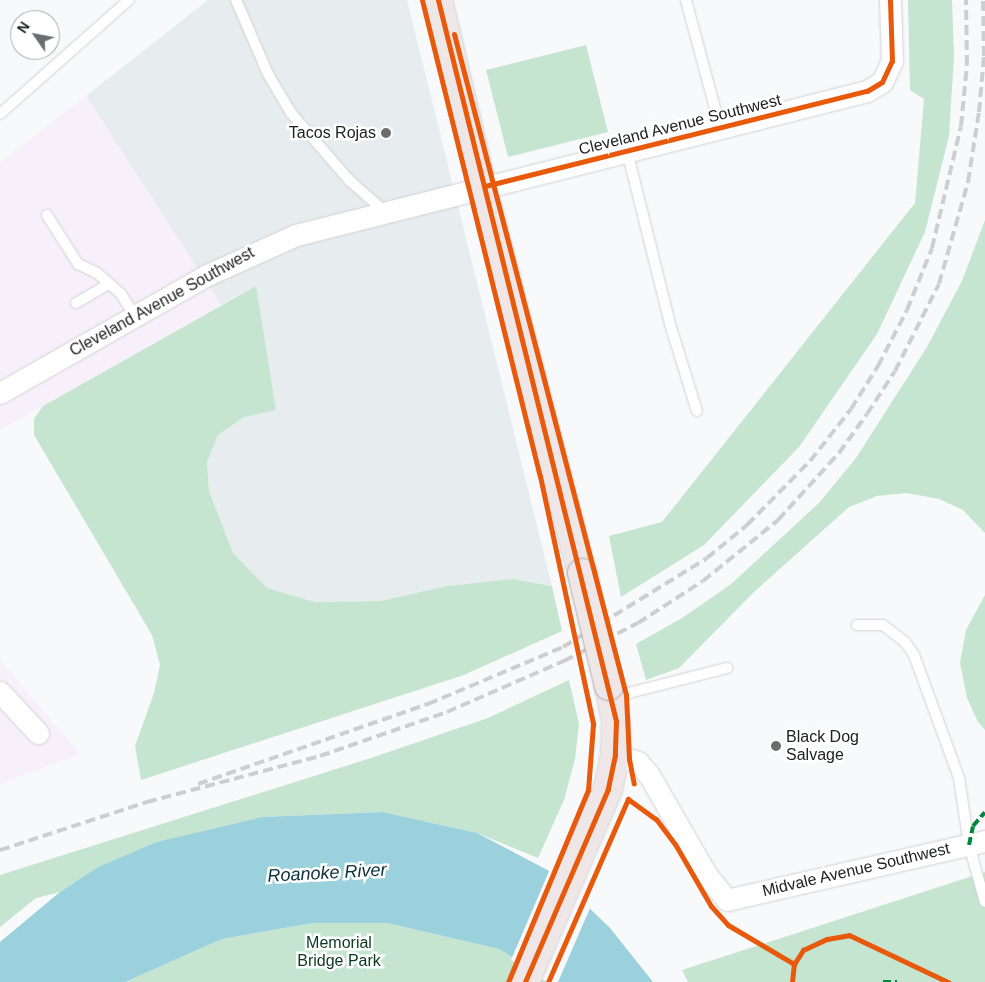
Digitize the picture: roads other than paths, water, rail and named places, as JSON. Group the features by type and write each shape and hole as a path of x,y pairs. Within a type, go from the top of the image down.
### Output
{"main road":[{"path":"438,0 482,186 611,692 615,754 608,789 526,982"}],"street":[{"name":"Cleveland Avenue Southwest","path":"0,393 134,315 261,248 296,235 482,186 859,93 882,82 892,61 890,0"},
{"path":"0,692 38,733"},
{"name":"Midvale Avenue Southwest","path":"615,754 638,762 649,775 706,874 727,900 977,843"}],"lane":[{"path":"0,114 129,0"},
{"path":"236,0 268,74 291,113 319,149 384,211"},
{"path":"686,0 720,127"},
{"path":"627,151 670,324 697,411"},
{"path":"48,215 78,264 121,294 134,315"},
{"path":"76,303 109,284"},
{"path":"858,624 883,625 905,642 914,655 958,778 977,843 985,902"},
{"path":"611,692 727,668"}],"water":[{"name":"Roanoke River","path":"383,812 477,833 553,873 610,928 653,982 552,982 499,949 387,923 313,923 222,939 125,982 0,982 0,942 60,892 98,867 157,842 263,817"}],"railway":[{"path":"198,784 428,704 563,647 707,558 747,525 810,461 851,409 878,366 907,310 932,248 961,126 967,65 966,0"},
{"path":"0,850 147,802 320,756 447,712 564,661 638,623 703,581 778,520 839,453 867,414 895,371 939,284 968,182 979,112 984,56 983,0"}],"place":[{"name":"Tacos Rojas","path":"386,133"},
{"name":"Black Dog Salvage","path":"776,746"}],"park label":[{"name":"Memorial Bridge Park","path":"339,952"}]}
